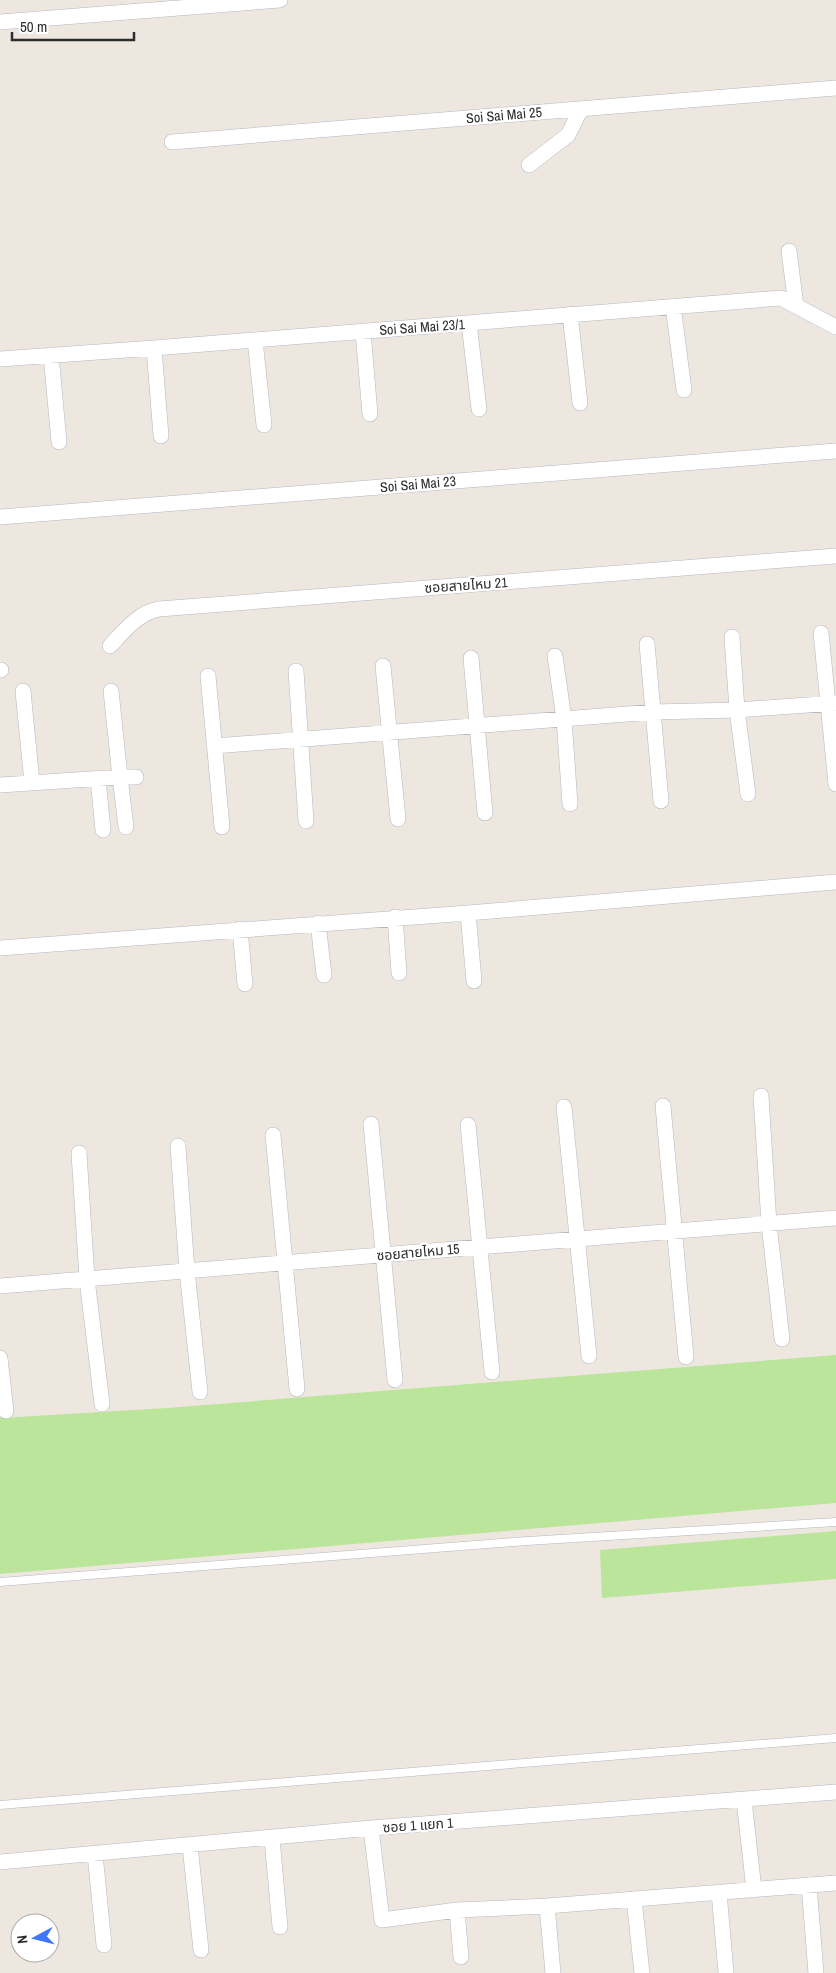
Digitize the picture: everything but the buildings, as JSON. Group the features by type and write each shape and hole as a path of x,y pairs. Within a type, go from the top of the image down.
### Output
{"street":[{"path":"0,22 280,0"},
{"name":"Soi Sai Mai 25","path":"172,142 836,88"},
{"path":"529,165 568,135 580,109"},
{"path":"789,250 796,306"},
{"name":"Soi Sai Mai 23/1","path":"0,359 781,298 836,327"},
{"path":"673,306 684,390"},
{"path":"570,314 580,403"},
{"path":"469,323 480,410"},
{"path":"363,332 370,414"},
{"path":"255,340 264,424"},
{"path":"154,348 162,436"},
{"path":"51,355 59,442"},
{"name":"Soi Sai Mai 23","path":"0,517 836,451"},
{"name":"ซอยสายไหม 21","path":"110,646 136,620 151,610 159,608 836,556"},
{"path":"821,633 831,703 836,784"},
{"path":"732,637 737,710 748,794"},
{"path":"647,644 661,802"},
{"path":"556,656 564,719 570,804"},
{"path":"470,658 485,813"},
{"path":"383,666 398,819"},
{"path":"296,671 306,821"},
{"path":"208,676 222,827"},
{"path":"23,691 32,783"},
{"path":"111,691 126,827"},
{"path":"214,746 653,712 737,710 831,703"},
{"path":"0,785 136,777"},
{"path":"98,779 103,830"},
{"path":"0,948 468,913 836,882"},
{"path":"468,913 474,981"},
{"path":"396,917 399,973"},
{"path":"318,923 324,975"},
{"path":"240,930 245,984"},
{"path":"761,1096 769,1224 782,1339"},
{"path":"663,1106 686,1358"},
{"path":"564,1108 589,1356"},
{"path":"371,1124 395,1380"},
{"path":"468,1125 492,1372"},
{"path":"272,1135 298,1389"},
{"path":"178,1146 187,1271 200,1392"},
{"path":"79,1153 87,1279 102,1404"},
{"name":"ซอยสายไหม 15","path":"0,1286 836,1218"},
{"path":"0,1358 6,1411"},
{"name":"ซอย 1 แยก 1","path":"0,1862 272,1839 371,1828 836,1792"},
{"path":"744,1800 754,1890"},
{"path":"371,1828 382,1920 457,1910 547,1906 836,1883"},
{"path":"272,1839 280,1927"},
{"path":"190,1846 201,1950"},
{"path":"95,1854 104,1945"},
{"path":"809,1885 816,1973"},
{"path":"719,1892 726,1973"},
{"path":"634,1899 642,1973"},
{"path":"547,1906 553,1973"},
{"path":"457,1910 461,1957"}],"lane":[{"path":"0,1582 527,1542 836,1522"},
{"path":"0,1805 836,1738"}],"green space":[{"path":"836,1355 836,1503 0,1574 0,1418 167,1408"},
{"path":"836,1531 836,1579 602,1598 600,1550"}]}
